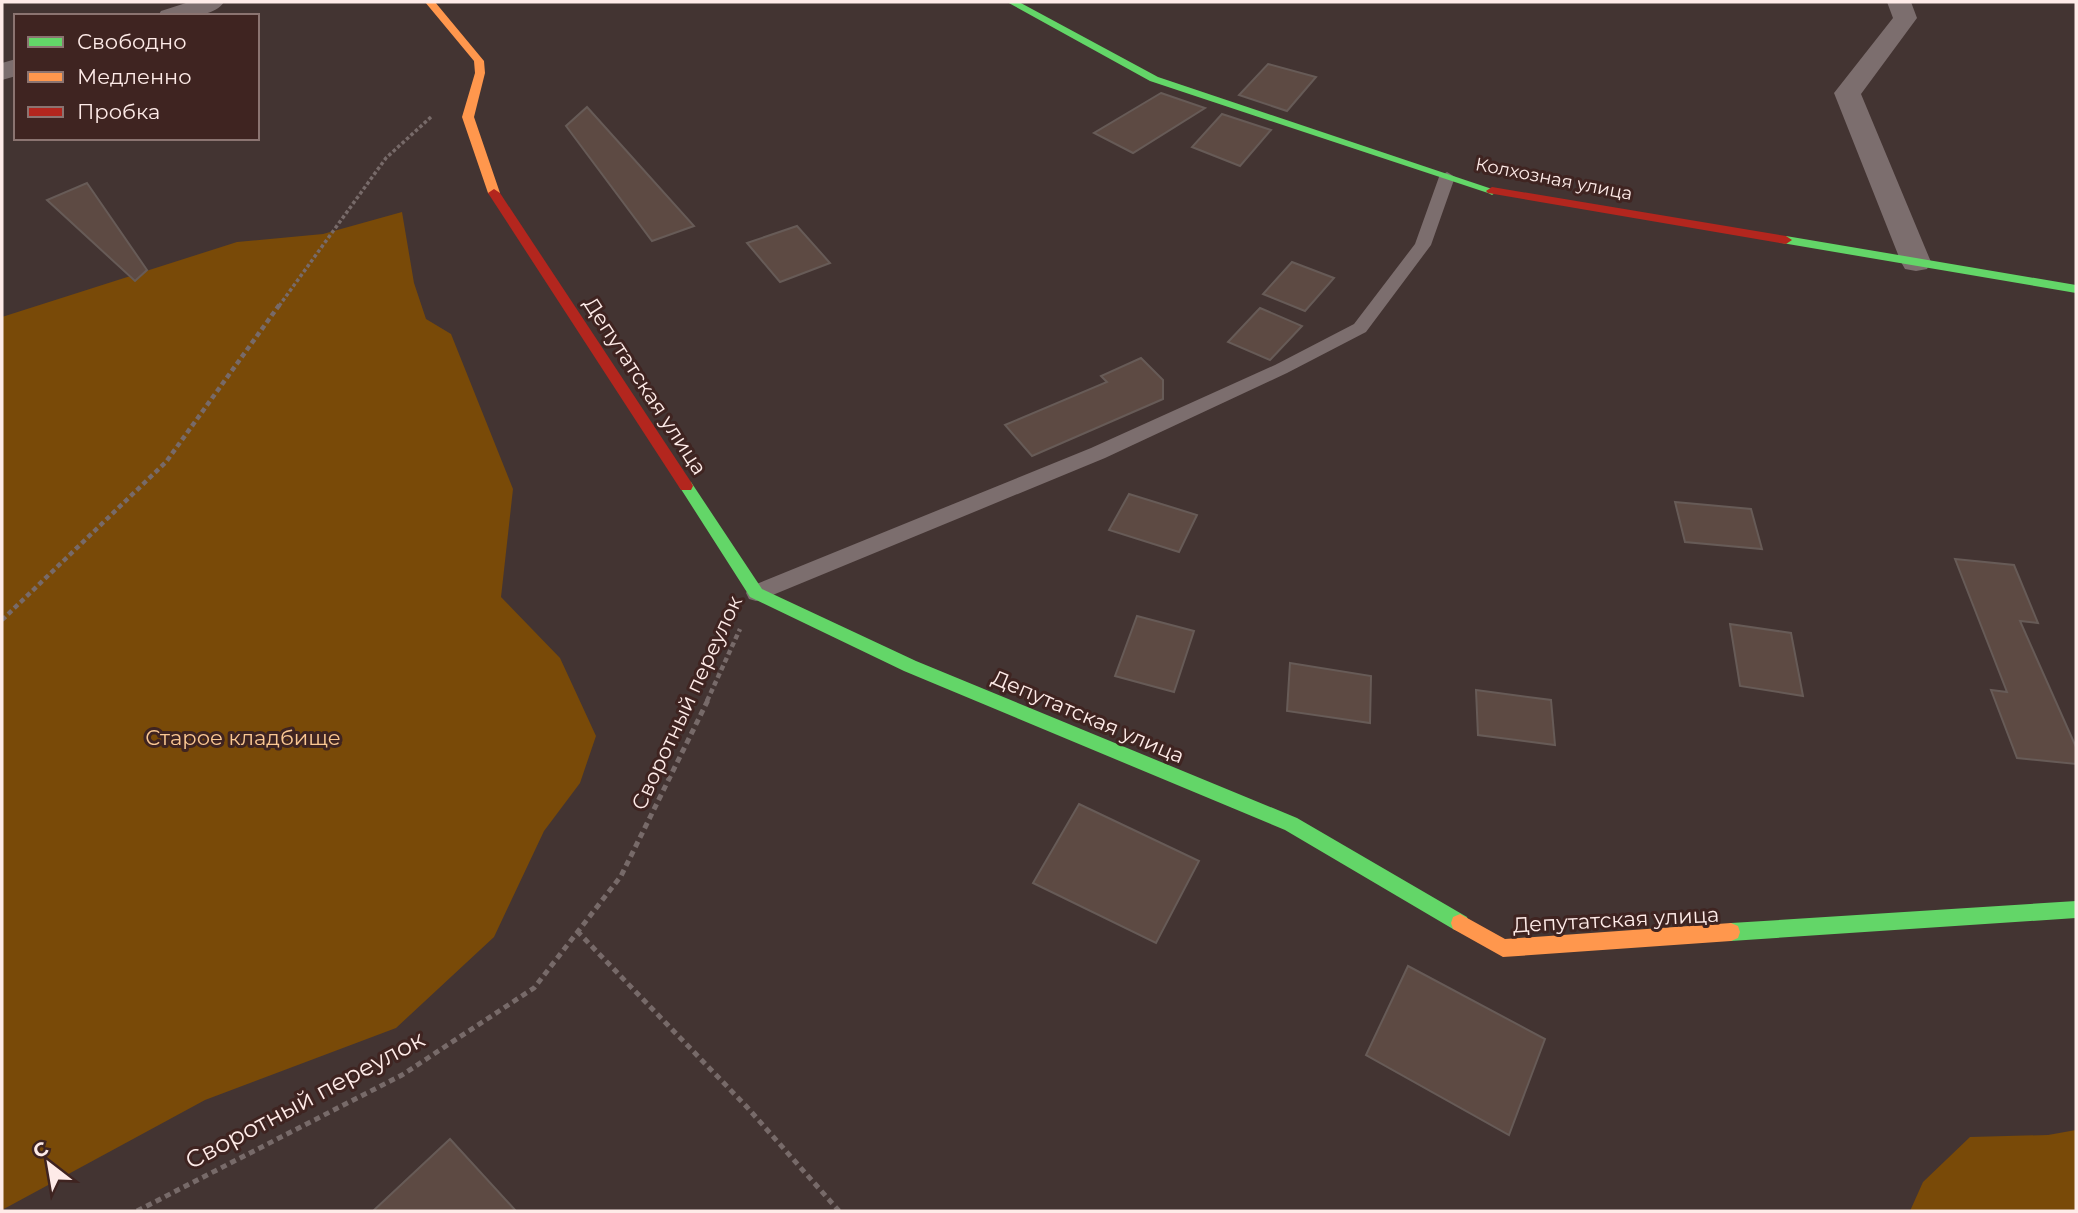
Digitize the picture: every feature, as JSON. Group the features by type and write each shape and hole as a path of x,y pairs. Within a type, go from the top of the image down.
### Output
{"street":[{"path":"176,14 212,2"},
{"name":"Депутатская улица","path":"430,2 480,61 481,73 468,117 490,186 756,593 910,666 1291,824 1503,948 2076,909"},
{"name":"Колхозная улица","path":"1012,2 1154,79 1487,190 2076,289"},
{"path":"1899,2 1905,18 1847,93 1916,262"}],"lane":[{"path":"756,593 1098,453 1281,369 1360,327 1423,245 1447,177"}],"path":[{"path":"2,620 166,462 386,158 433,116"},
{"name":"Своротный переулок","path":"137,1211 402,1075 534,988 621,876 688,743 756,593"},
{"path":"577,931 746,1106 839,1211"}],"green space":[{"name":"Старое кладбище","path":"402,212 414,283 426,319 451,334 513,489 501,597 560,658 596,736 580,783 544,831 494,937 396,1028 205,1100 2,1210 2,317 237,242 323,234"},
{"path":"2076,1130 2076,1211 1910,1211 1923,1182 1970,1137 2048,1135"}],"building":[{"path":"1268,64 1316,77 1287,111 1239,95"},
{"path":"1161,93 1205,108 1133,153 1094,133"},
{"path":"587,107 694,226 652,241 566,126"},
{"path":"1222,114 1271,130 1240,166 1192,147"},
{"path":"87,183 147,270 135,281 47,200"},
{"path":"797,226 830,263 780,282 747,243"},
{"path":"1292,262 1334,278 1305,311 1263,294"},
{"path":"1260,308 1302,326 1270,360 1228,342"},
{"path":"1141,358 1163,380 1163,399 1032,456 1005,425 1107,382 1101,376"},
{"path":"1129,494 1197,515 1179,552 1109,530"},
{"path":"1675,502 1751,509 1762,549 1685,542"},
{"path":"1955,559 2014,565 2038,623 2020,621 2076,747 2076,764 2017,758 1991,690 2007,692"},
{"path":"1137,616 1194,631 1174,692 1115,676"},
{"path":"1730,624 1791,633 1803,696 1740,686"},
{"path":"1290,663 1371,676 1370,723 1287,711"},
{"path":"1476,690 1551,700 1555,745 1478,735"},
{"path":"1079,804 1199,861 1156,943 1033,883"},
{"path":"1408,966 1545,1039 1509,1135 1366,1055"},
{"path":"450,1139 516,1211 373,1211"}],"traffic: fast":[{"path":"1012,2 1154,79 1492,191"},
{"path":"1786,240 2076,289"},
{"path":"686,486 756,593 910,666 1291,824 1460,923"},
{"path":"1731,932 2076,909"}],"traffic: slow":[{"path":"430,2 479,61 480,73 468,117 494,193"},
{"path":"1460,923 1503,948 1731,932"}],"traffic: jam":[{"path":"1492,191 1786,240"},
{"path":"494,193 686,486"}]}
